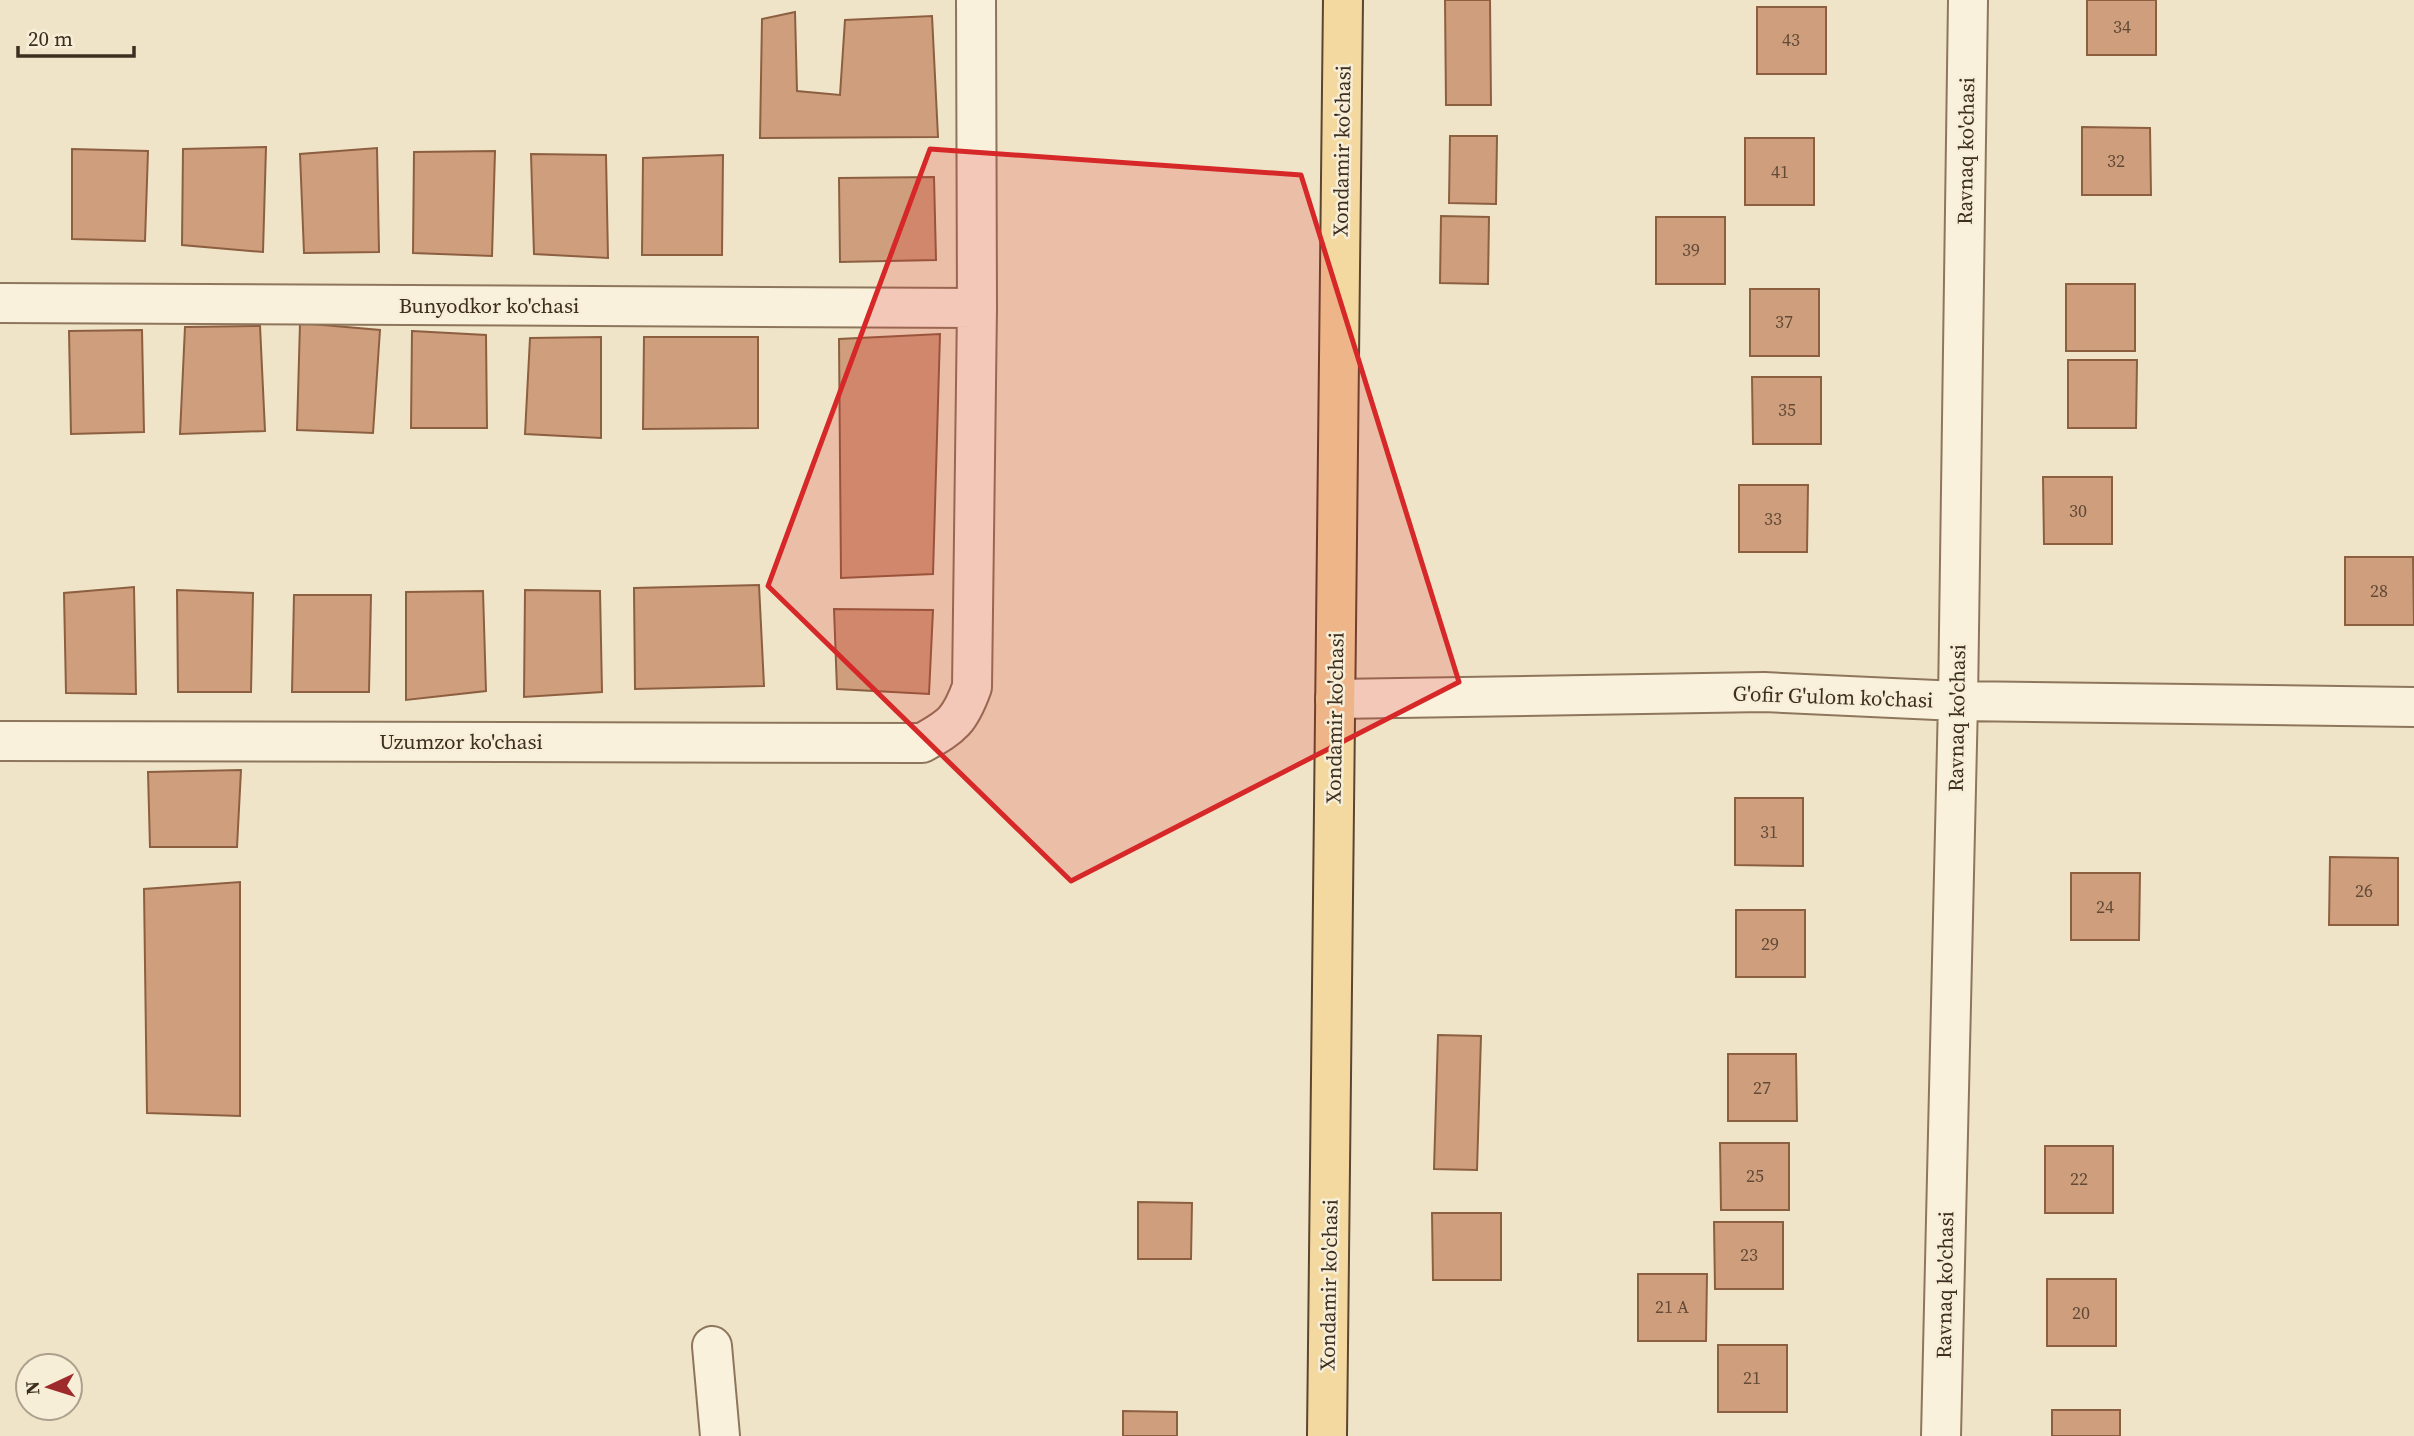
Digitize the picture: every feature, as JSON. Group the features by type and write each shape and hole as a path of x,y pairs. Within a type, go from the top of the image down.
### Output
{"main road":[{"name":"Xondamir ko'chasi","path":"1327,1436 1343,0"}],"street":[{"path":"976,0 977,308"},
{"name":"Ravnaq ko'chasi","path":"1941,1436 1958,701 1968,0"},
{"name":"Bunyodkor ko'chasi","path":"0,303 977,308"},
{"name":"Uzumzor ko'chasi","path":"0,741 922,743 947,729 963,711 972,687 977,308"},
{"name":"G'ofir G'ulom ko'chasi","path":"1335,699 1764,692 1958,701 2414,707"},
{"path":"712,1346 720,1436"}],"highlighted area":[{"path":"930,149 1301,175 1459,682 1071,881 768,586"}],"building":[{"path":"1445,0 1490,0 1491,105 1446,105"},
{"path":"2087,0 2156,0 2156,55 2087,55"},
{"path":"1757,7 1826,7 1826,74 1757,74"},
{"path":"795,12 797,91 840,95 845,20 932,16 938,137 760,138 762,19"},
{"path":"2082,127 2150,128 2151,195 2082,195"},
{"path":"1450,136 1497,136 1496,204 1449,203"},
{"path":"1745,138 1814,138 1814,205 1745,205"},
{"path":"266,147 263,252 182,245 183,149"},
{"path":"377,148 379,252 304,253 300,154"},
{"path":"72,149 148,151 145,241 72,239"},
{"path":"495,151 492,256 413,253 414,152"},
{"path":"531,154 606,155 608,258 534,254"},
{"path":"723,155 722,255 642,255 643,158"},
{"path":"934,177 936,260 840,262 839,178"},
{"path":"1441,216 1489,217 1488,284 1440,283"},
{"path":"1656,217 1725,217 1725,284 1656,284"},
{"path":"2066,284 2135,284 2135,351 2066,351"},
{"path":"1750,289 1819,289 1819,356 1750,356"},
{"path":"300,323 380,330 373,433 297,430"},
{"path":"260,326 265,431 180,434 185,327"},
{"path":"142,330 144,432 71,434 69,331"},
{"path":"412,331 486,335 487,428 411,428"},
{"path":"940,334 933,574 841,578 839,339"},
{"path":"601,337 601,438 525,434 530,338"},
{"path":"644,337 758,337 758,428 643,429"},
{"path":"2068,360 2137,360 2136,428 2068,428"},
{"path":"1752,377 1821,377 1821,444 1753,444"},
{"path":"2043,477 2112,477 2112,544 2044,544"},
{"path":"1739,485 1808,485 1807,552 1739,552"},
{"path":"2345,557 2413,557 2414,625 2345,625"},
{"path":"759,585 764,686 635,689 634,588"},
{"path":"134,587 136,694 66,693 64,593"},
{"path":"177,590 253,593 251,692 178,692"},
{"path":"525,590 600,591 602,692 524,697"},
{"path":"483,591 486,691 406,700 406,592"},
{"path":"294,595 371,595 369,692 292,692"},
{"path":"834,609 933,610 929,694 837,689"},
{"path":"241,770 237,847 150,847 148,772"},
{"path":"1735,798 1803,798 1803,866 1735,865"},
{"path":"2330,857 2398,858 2398,925 2329,925"},
{"path":"2071,873 2140,873 2139,940 2071,940"},
{"path":"240,882 240,1116 147,1113 144,889"},
{"path":"1736,910 1805,910 1805,977 1736,977"},
{"path":"1438,1035 1481,1036 1477,1170 1434,1169"},
{"path":"1728,1054 1796,1054 1797,1121 1728,1121"},
{"path":"1720,1143 1789,1143 1789,1210 1721,1210"},
{"path":"2045,1146 2113,1146 2113,1213 2045,1213"},
{"path":"1138,1202 1192,1203 1191,1259 1138,1259"},
{"path":"1432,1213 1501,1213 1501,1280 1433,1280"},
{"path":"1714,1222 1783,1222 1783,1289 1715,1289"},
{"path":"1638,1274 1707,1274 1706,1341 1638,1341"},
{"path":"2047,1279 2116,1279 2116,1346 2047,1346"},
{"path":"1718,1345 1787,1345 1787,1412 1718,1412"},
{"path":"2052,1410 2120,1410 2120,1436 2052,1436"},
{"path":"1123,1411 1177,1412 1177,1436 1123,1436"}]}
